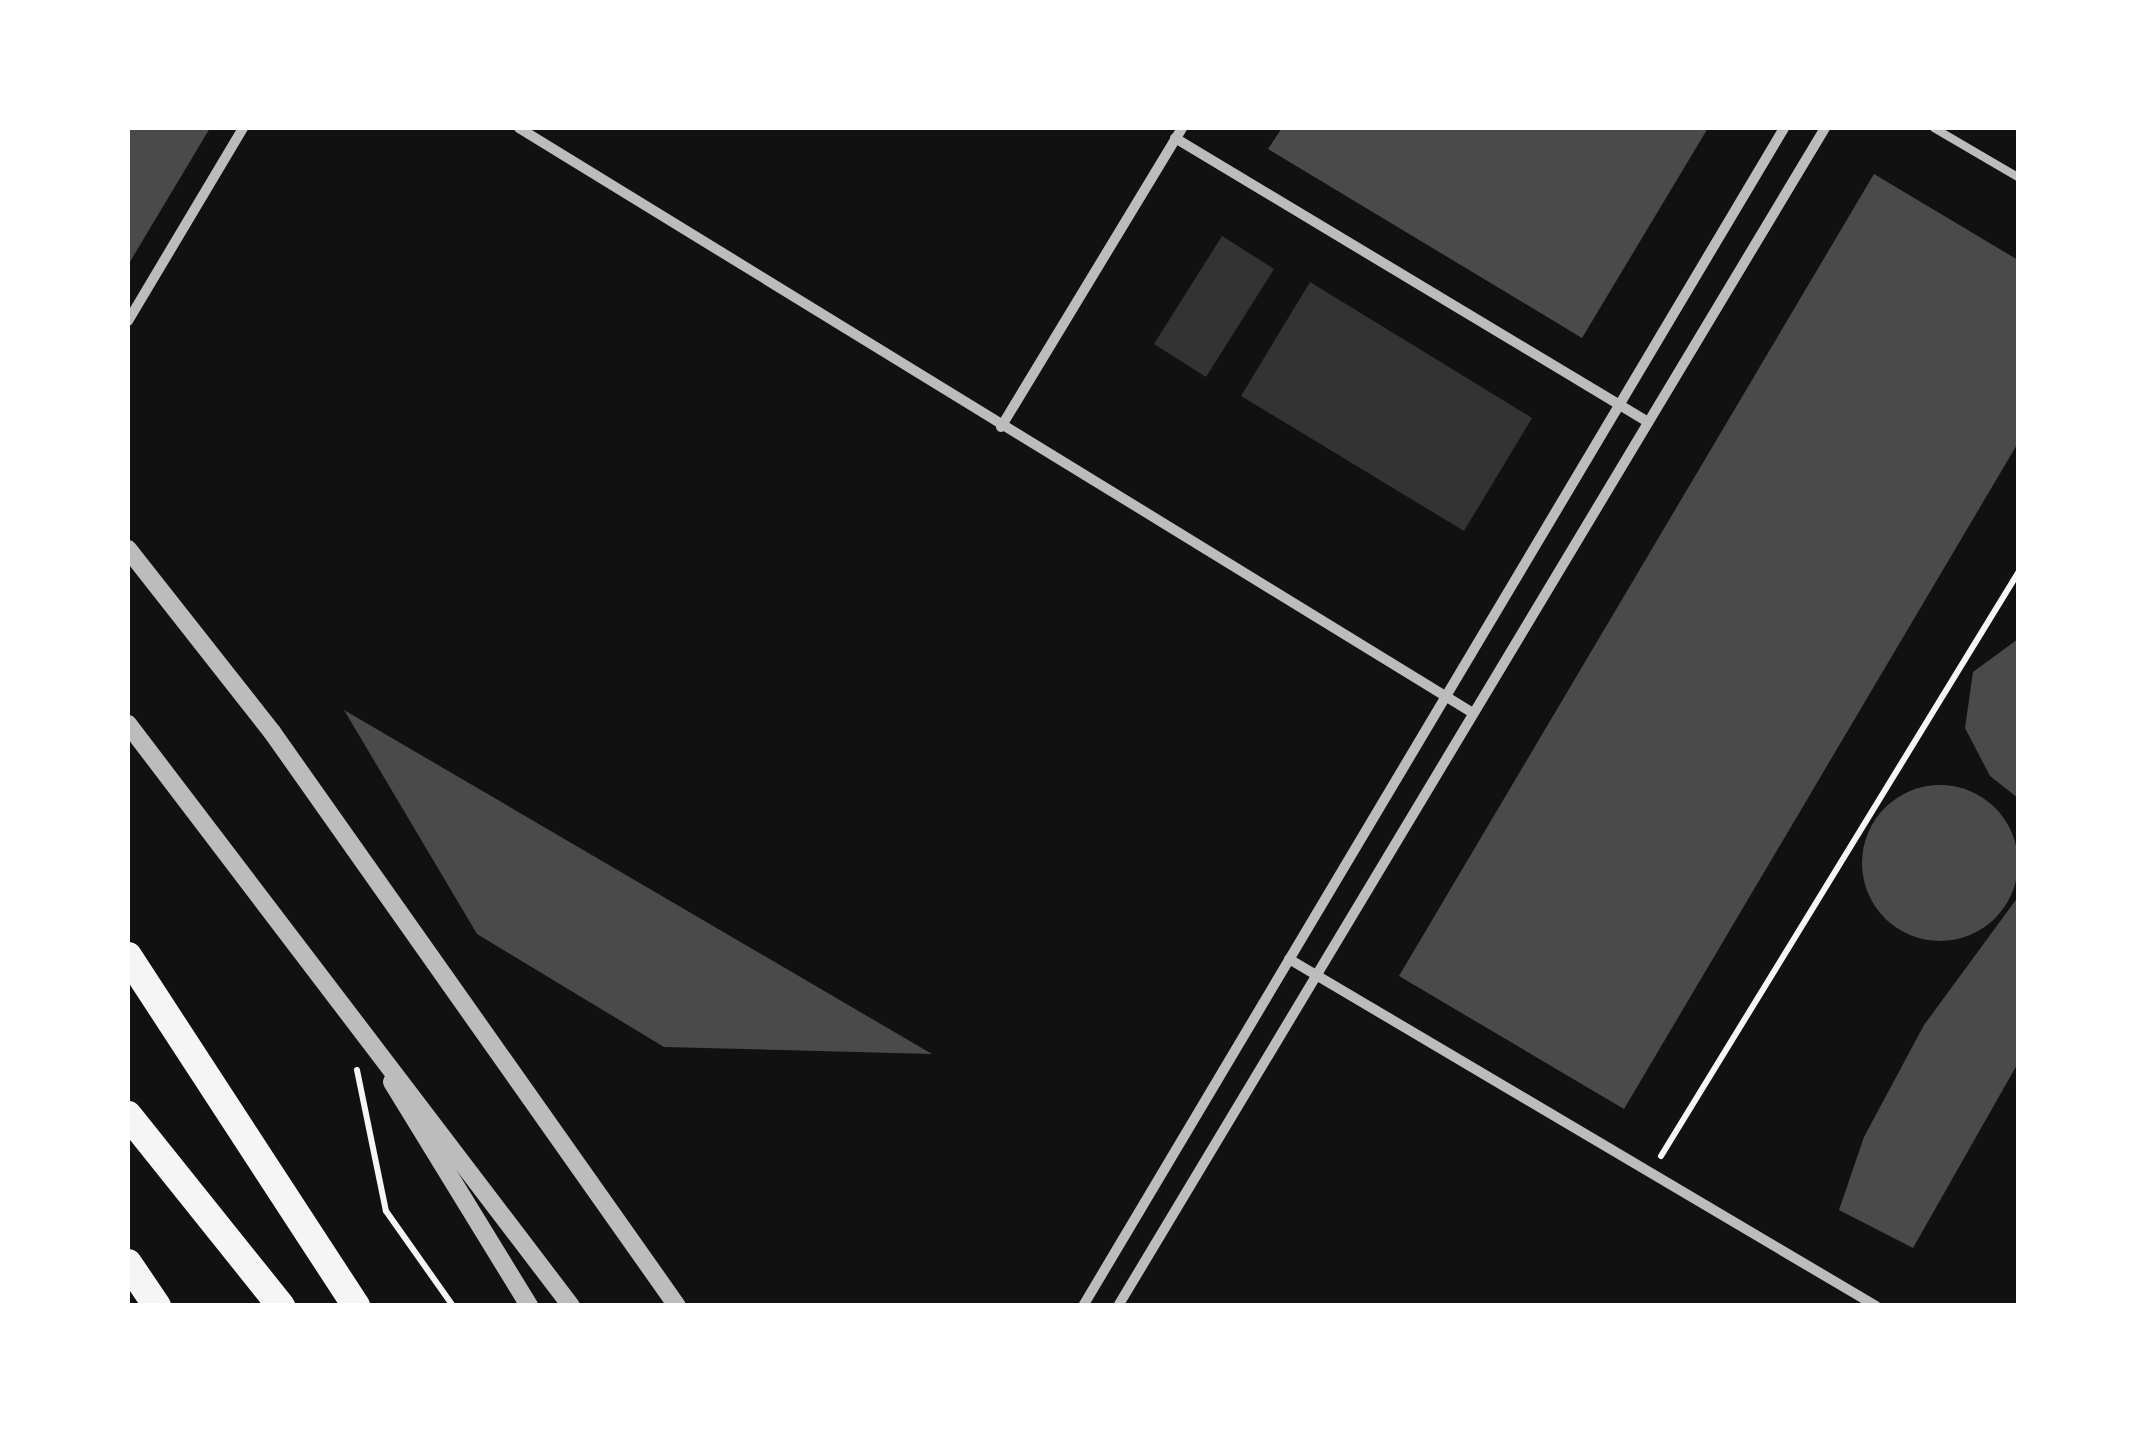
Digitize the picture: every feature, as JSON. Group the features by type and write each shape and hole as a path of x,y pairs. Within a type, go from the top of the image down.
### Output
{"highway":[{"path":"128,956 356,1306"},
{"path":"128,1115 281,1306"},
{"path":"128,1262 157,1306"}],"street":[{"path":"128,321 244,128"},
{"path":"519,128 1473,713"},
{"path":"1083,1306 1784,128"},
{"path":"1118,1306 1825,128"},
{"path":"1001,426 1178,133 1648,422"},
{"path":"128,549 272,732 677,1306"},
{"path":"128,724 341,996 571,1306"},
{"path":"1289,959 1876,1306"},
{"path":"341,996 529,1306"}],"lane":[{"path":"1934,128 2018,177"}],"path":[{"path":"1651,1172 2018,573"},
{"path":"352,1050 386,1211 452,1306"}],"shaded area":[{"path":"1222,236 1274,269 1206,377 1154,344"},
{"path":"1310,282 1532,418 1464,531 1241,396"}],"building":[{"path":"128,128 210,128 128,265"},
{"path":"1282,128 1708,128 1582,338 1268,149"},
{"path":"1874,174 2018,260 2018,443 1624,1109 1399,976"},
{"path":"2018,639 2018,798 1990,776 1965,728 1973,672"},
{"path":"344,710 932,1054 664,1047 477,934"},
{"path":"1940,785 1970,791 1995,808 2012,833 2018,863 2012,893 1995,918 1970,935 1940,941 1910,935 1885,918 1868,893 1862,863 1868,833 1885,808 1910,791"},
{"path":"2018,897 2018,1063 1913,1248 1839,1210 1864,1137 1924,1025"}]}
